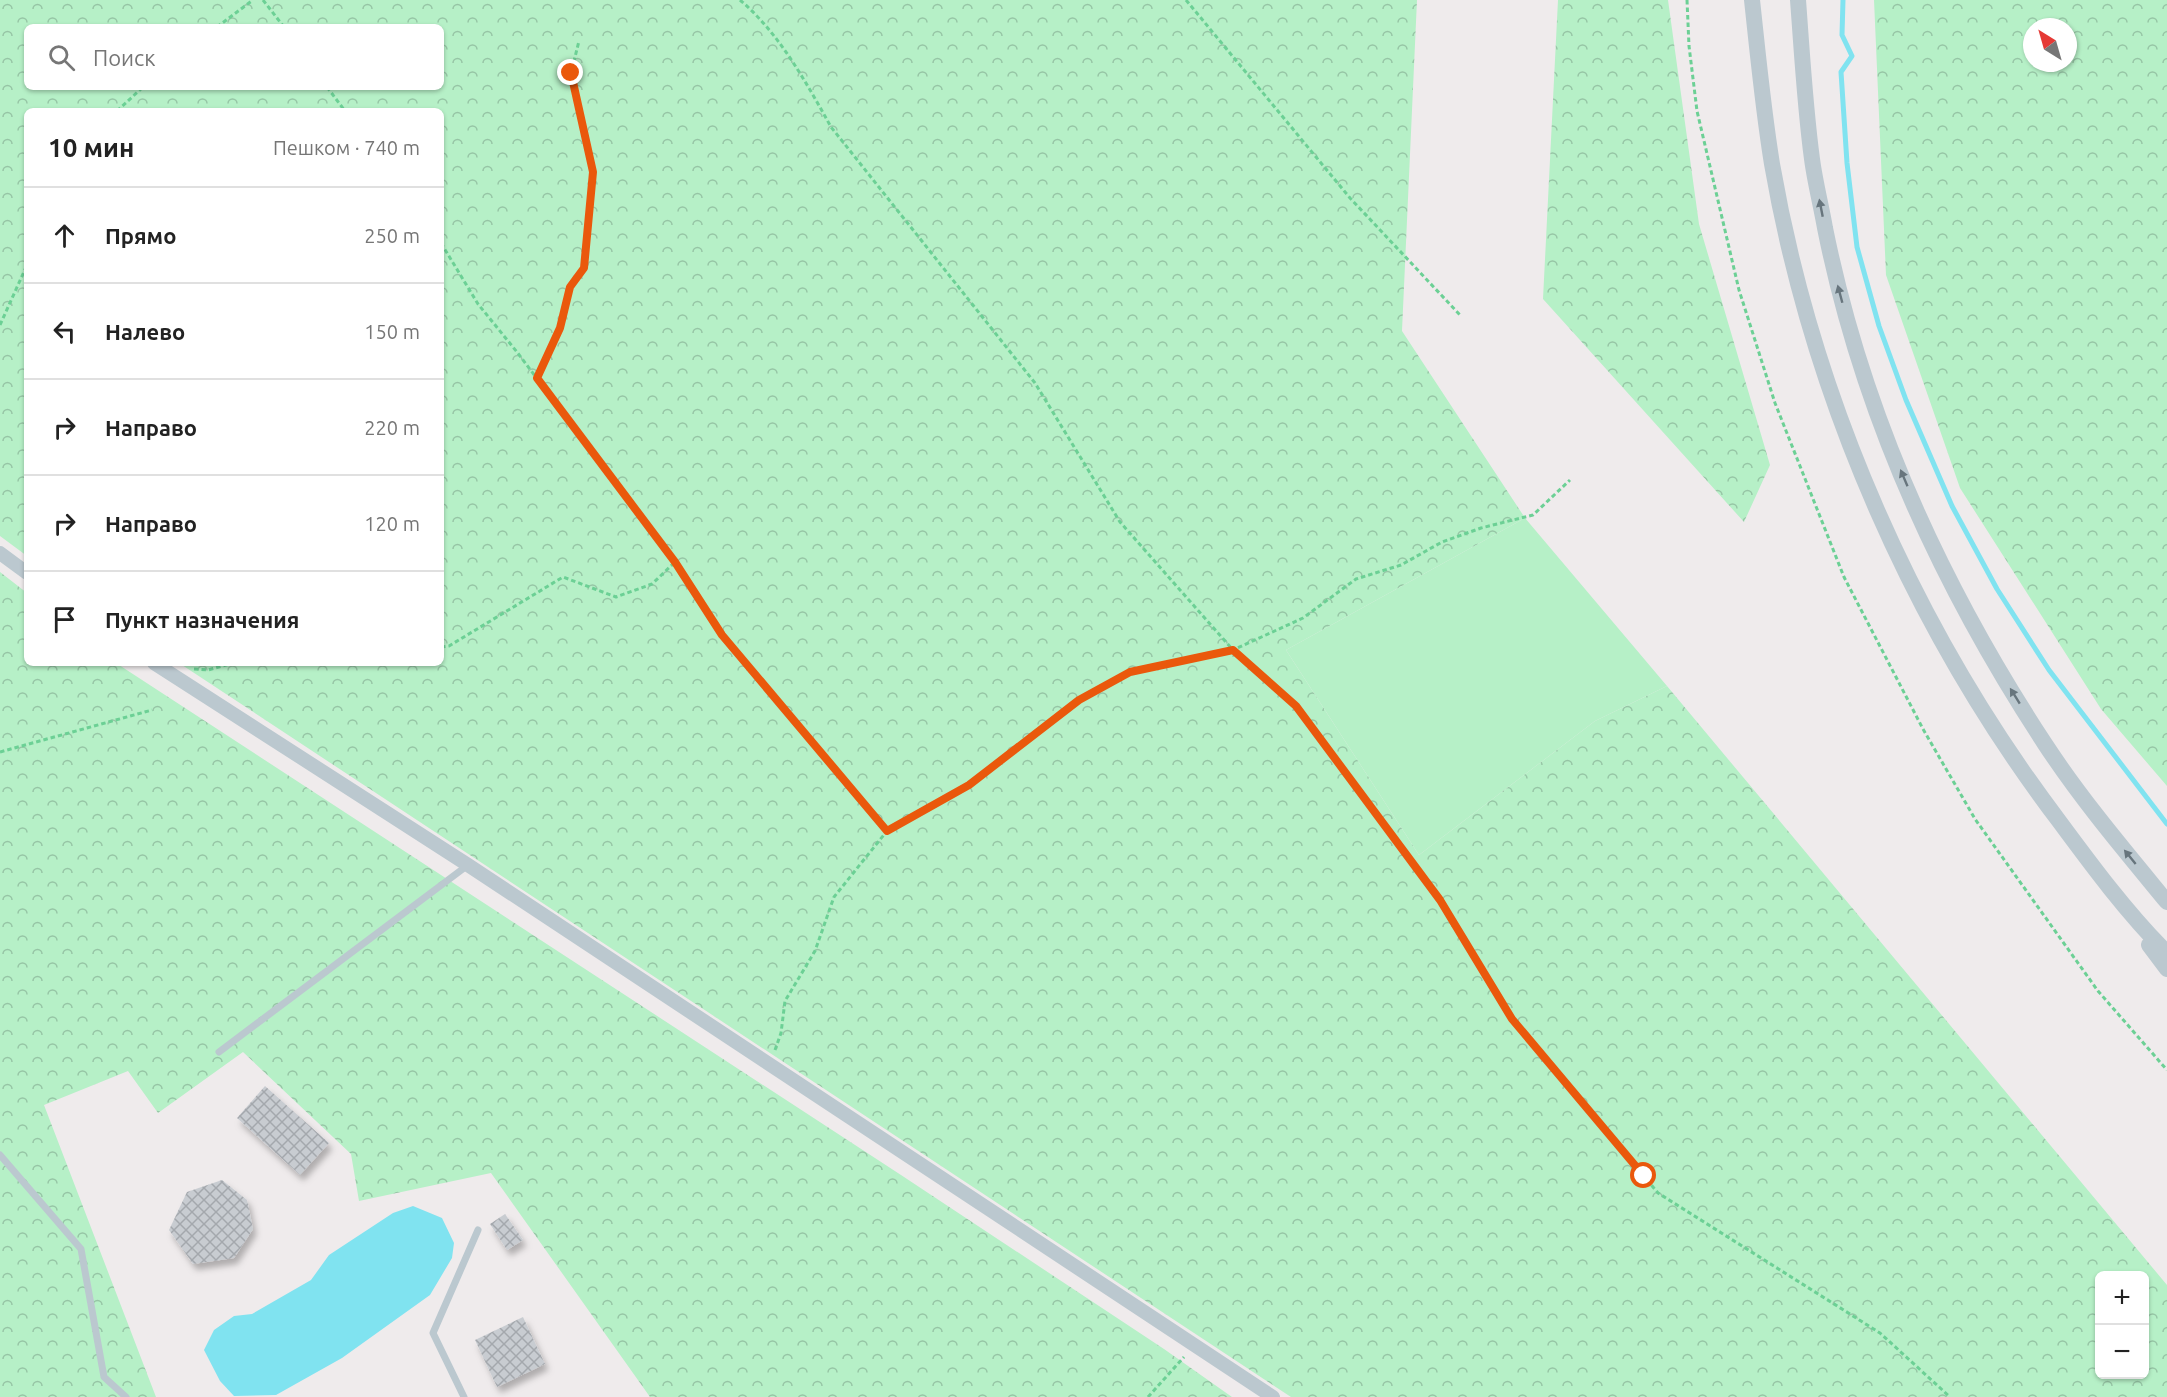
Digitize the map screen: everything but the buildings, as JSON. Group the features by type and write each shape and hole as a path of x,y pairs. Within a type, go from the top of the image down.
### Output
{"street":[{"path":"1752,0 1760,78 1773,165 1799,283 1832,392 1864,476 1914,589 1964,681 2026,778 2106,883 2167,969"},
{"path":"1798,0 1814,172 1833,266 1852,339 1881,424 1942,562 1967,613 2004,678 2046,745 2093,810 2167,902"},
{"path":"0,553 24,571"},
{"path":"158,666 468,865 769,1066 1274,1397"},
{"path":"2106,883 2167,953"}],"lane":[{"path":"219,1052 468,865"},
{"path":"0,1155 81,1249 104,1377 126,1397"},
{"path":"464,1397 433,1334 478,1230"}],"path":[{"path":"221,24 253,0"},
{"path":"263,0 282,24"},
{"path":"740,0 755,13 804,80 831,127 1035,383 1120,522 1233,650 1296,706 1440,900 1512,1019 1658,1193 1880,1333 1950,1397"},
{"path":"1186,0 1350,198 1460,315"},
{"path":"1687,0 1689,46 1697,111 1736,279 1775,403 1844,577 1923,729 1975,819 2098,991 2167,1070"},
{"path":"537,378 560,328 570,287 584,268 593,172 571,73 579,41"},
{"path":"120,108 140,90"},
{"path":"329,90 343,108"},
{"path":"444,248 478,304 537,378 675,562 722,635 887,831"},
{"path":"0,325 24,272"},
{"path":"769,1066 781,1033 785,1001 815,951 834,897 887,831 969,785 1079,700 1130,672 1233,650 1303,618 1356,579 1401,565 1442,542 1471,531 1533,515 1570,480"},
{"path":"444,647 449,646 563,577 616,597 652,585 675,562"},
{"path":"158,666 208,670 222,666"},
{"path":"0,752 152,710"},
{"path":"1148,1397 1195,1345"}],"green space":[{"path":"0,0 1417,0 1402,331 1525,518 1286,650 1419,855 1595,721 1667,686 2167,1285 2167,1397 1291,1397 184,666 444,666 444,108 24,108 24,554 0,536"},
{"path":"1558,0 1668,0 1699,224 1770,465 1744,522 1543,299"},
{"path":"1874,0 2167,0 2167,786 2101,709 1960,488 1886,275"},
{"path":"1525,518 1667,686 1595,721 1419,855 1286,650"},
{"path":"0,572 24,591 24,666 121,666 901,1175 1164,1349 1232,1397 650,1397 491,1173 359,1201 351,1154 243,1052 158,1113 128,1071 44,1105 156,1397 0,1397"}],"water":[{"path":"413,1206 442,1218 454,1243 452,1258 430,1295 342,1358 276,1395 234,1396 220,1381 204,1350 214,1330 234,1316 252,1314 311,1280 329,1255 393,1213"}],"waterway":[{"path":"1843,0 1842,35 1852,56 1841,72 1847,163 1857,247 1879,326 1906,400 1952,506 1997,589 2049,670 2167,824"}],"route":[{"path":"571,73 593,172 586,226 584,268 570,287 560,328 537,378 675,562 722,635 790,719 887,831 969,785 1079,700 1130,672 1233,650 1296,706 1440,900 1512,1019 1644,1176"}]}
